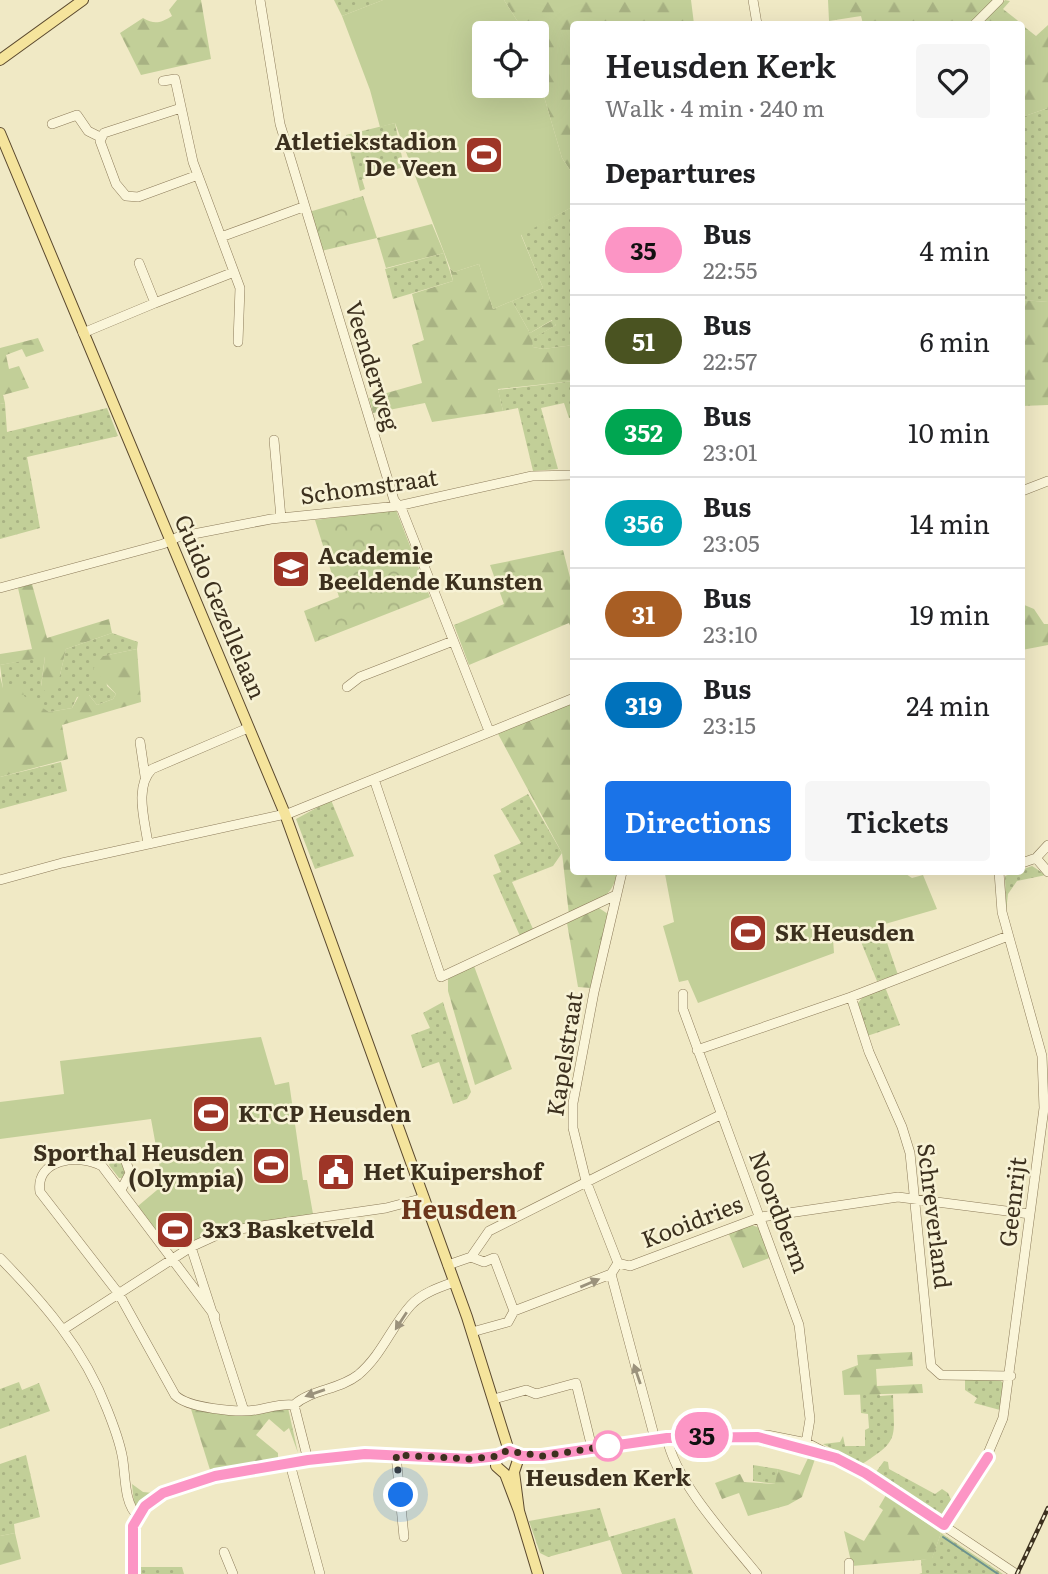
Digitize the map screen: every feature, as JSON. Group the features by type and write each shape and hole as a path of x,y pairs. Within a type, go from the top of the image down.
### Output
{"main road":[{"path":"0,52 74,0"},
{"path":"0,60 83,0"},
{"name":"Guido Gezellelaan","path":"0,124 0,133 285,814 479,1355"},
{"path":"479,1355 498,1398 507,1461"},
{"path":"479,1355 480,1371 538,1574"}],"street":[{"name":"Veenderweg","path":"260,0 280,124 303,207 394,499 489,731"},
{"path":"753,0 756,21"},
{"path":"978,21 999,0"},
{"path":"163,81 175,79 193,162 234,272 241,297 238,342"},
{"path":"100,137 126,125 181,108"},
{"path":"52,124 77,115 88,131 100,137 120,192 132,197 198,175"},
{"path":"221,237 303,207"},
{"path":"139,263 155,303"},
{"path":"83,333 234,272"},
{"path":"274,440 281,518"},
{"name":"Schomstraat","path":"0,588 170,541 281,518 398,506 533,477 570,475"},
{"path":"1025,490 1048,481"},
{"path":"347,687 360,677 453,641"},
{"path":"0,880 285,814 570,700"},
{"path":"145,776 152,769 248,728"},
{"path":"140,742 145,776 143,799 148,844"},
{"path":"374,779 441,977 616,895"},
{"path":"1025,862 1036,858 1048,845"},
{"path":"1036,858 1048,872"},
{"name":"Kapelstraat","path":"618,1263 586,1181 573,1128 573,1103 621,875"},
{"name":"Geenrijt","path":"944,1525 990,1453 1003,1418 1044,1108 1042,1056 1002,912 999,875"},
{"path":"697,1050 852,997 1009,936"},
{"name":"Noordberm","path":"684,994 683,1009 697,1050 799,1325 810,1419 806,1446"},
{"name":"Schreverland","path":"852,997 869,1052 902,1127 910,1153 931,1366 941,1375 1010,1376"},
{"path":"448,1265 471,1257 489,1231 722,1114"},
{"path":"121,1190 130,1173 125,1159 114,1155 50,1165 40,1176 40,1192 119,1294 180,1401 187,1404 244,1410 294,1405 302,1398 356,1377 380,1352 411,1304 437,1287 454,1282"},
{"path":"92,1160 102,1166 121,1190 215,1316"},
{"path":"1037,1167 1048,1167"},
{"path":"64,1329 191,1247 237,1228 386,1208 423,1196"},
{"name":"Kooidries","path":"618,1263 630,1266 761,1217 898,1197 1030,1214"},
{"path":"191,1247 244,1410"},
{"path":"471,1257 484,1262 494,1258 514,1311"},
{"path":"0,1258 64,1329 107,1408 122,1455 129,1505 138,1516"},
{"path":"472,1332 508,1322 514,1311 611,1274 618,1263"},
{"path":"611,1274 655,1439"},
{"path":"498,1398 526,1390 536,1394 577,1388 592,1448"},
{"path":"294,1405 308,1460"},
{"path":"133,1574 132,1535 138,1516 154,1498 215,1476 308,1460 396,1455 507,1461 655,1439 758,1437 806,1446 865,1473 1016,1574"},
{"path":"667,1438 669,1451 709,1515 757,1574"},
{"path":"396,1455 404,1537"},
{"path":"290,1464 320,1574"},
{"path":"224,1552 233,1574"},
{"path":"849,1563 849,1574"}],"green space":[{"path":"177,0 201,0 211,59 141,75 120,33 143,18 158,22 172,16 169,10"},
{"path":"334,0 383,0 342,16"},
{"name":"Atletiekstadion De Veen","path":"383,0 504,0 517,21 472,21 472,98 544,98 562,158 570,170 570,208 521,235 543,288 493,309 479,264 454,272 450,268 395,123 380,127 370,90 342,16"},
{"path":"504,0 691,0 694,21 570,21 570,170 562,158 544,98 549,98 549,21 517,21"},
{"path":"828,0 993,0 972,21 862,21 861,16 829,21"},
{"path":"1005,0 1010,1 1003,9 1018,21 984,21"},
{"path":"1048,25 1048,108 1025,116 1025,27 1036,36"},
{"path":"1048,108 1048,302 1025,300 1025,116"},
{"path":"395,123 404,167 362,179 365,189 360,191 346,135"},
{"path":"363,196 377,238 321,251 309,212"},
{"path":"570,208 570,346 543,349 533,347 531,339 556,325 552,320 530,333 512,301 543,288 521,234"},
{"path":"432,224 444,253 386,268 377,238"},
{"path":"444,253 453,281 393,299 385,269"},
{"path":"479,264 493,309 512,301 530,333 553,320 556,325 532,339 533,347 543,349 570,346 570,381 498,389 503,411 432,422 425,403 373,413 369,398 422,383 412,345 424,340 412,294 453,281 450,268 454,272"},
{"path":"1025,300 1048,302 1048,405 1025,406"},
{"path":"38,338 44,351 26,357 22,349 6,355 9,369 19,366 29,388 3,395 5,403 0,404 0,348"},
{"path":"570,381 570,418 564,403 541,408 558,469 533,471 518,408 503,411 498,390"},
{"path":"5,403 7,432 107,408 118,436 27,457 40,528 0,539 0,404"},
{"path":"396,510 430,597 315,642 304,611 339,597 315,520"},
{"path":"563,550 570,577 570,626 569,623 469,665 454,625 504,604 490,565"},
{"path":"32,584 47,638 109,619 112,633 66,649 57,688 46,692 41,687 45,657 0,665 0,654 32,649 18,588"},
{"path":"1025,605 1034,609 1044,624 1048,624 1048,645 1025,649"},
{"path":"112,633 138,642 137,649 103,656 107,686 116,694 113,699 97,705 89,695 77,697 72,708 49,712 3,689 0,665 45,656 41,686 60,675 66,649"},
{"path":"137,649 141,702 62,725 68,759 0,777 0,676 3,688 21,685 24,696 49,712 72,708 80,694 89,695 97,705 113,699 116,694 93,669 103,656"},
{"path":"570,705 570,875 617,875 611,889 600,900 569,915 562,853 497,732"},
{"path":"61,762 67,791 0,809 0,777"},
{"path":"528,794 562,853 553,866 512,882 533,929 520,936 493,875 501,872 494,855 521,843 501,809"},
{"path":"331,800 354,856 315,869 296,819"},
{"path":"1032,866 1046,875 1017,881 1008,894 1006,911 1005,876 1025,875 1025,869"},
{"name":"SK Heusden","path":"665,875 908,875 912,878 923,875 937,909 833,939 834,953 698,1003 688,980 679,982 663,926 674,922"},
{"path":"599,908 608,914 591,988 578,987 567,923"},
{"path":"881,925 898,975 877,981 857,932"},
{"path":"474,966 512,1069 475,1085 448,991 448,979"},
{"path":"885,987 900,1025 867,1036 858,1003 862,998"},
{"path":"443,1002 471,1092 467,1099 453,1104 439,1062 422,1068 411,1035 430,1028 423,1013"},
{"path":"261,1037 275,1085 289,1082 303,1180 307,1180 313,1214 236,1226 175,1249 166,1243 138,1206 163,1185 151,1119 0,1139 0,1102 64,1094 60,1061"},
{"path":"112,1158 122,1161 127,1170 123,1178 119,1178 109,1165"},
{"path":"749,1224 760,1228 772,1257 743,1268 728,1232"},
{"path":"912,1352 913,1366 876,1369 877,1386 922,1384 923,1393 844,1395 842,1371 858,1365 857,1355"},
{"path":"999,1379 1004,1384 1000,1410 974,1403 977,1398 965,1390 965,1380"},
{"path":"19,1382 22,1390 39,1383 50,1411 0,1429 0,1389"},
{"path":"879,1392 880,1396 893,1395 894,1429 889,1443 883,1449 862,1464 823,1444 840,1442 843,1436 845,1446 865,1446 865,1430 869,1428 868,1414 861,1413 860,1393"},
{"path":"288,1408 298,1453 289,1428 284,1432 269,1419 256,1435 278,1453 278,1460 211,1473 191,1409 211,1412"},
{"path":"26,1455 40,1517 14,1524 15,1533 0,1536 0,1464"},
{"path":"809,1456 815,1459 802,1497 788,1505 748,1516 739,1493 722,1499 715,1483 740,1474 744,1482 775,1484 778,1469 800,1475"},
{"path":"884,1461 888,1462 889,1469 935,1494 942,1489 948,1493 953,1504 941,1515 876,1472"},
{"path":"753,1465 778,1469 776,1484 753,1481"},
{"path":"132,1484 143,1492 153,1493 138,1507 134,1504"},
{"path":"886,1495 941,1533 932,1559 852,1566 844,1531 864,1541 883,1510 879,1507"},
{"path":"600,1508 609,1537 675,1518 693,1574 622,1574 610,1540 548,1557 540,1553 529,1521"},
{"path":"15,1533 21,1559 0,1565 0,1536"},
{"path":"941,1533 1003,1574 919,1574 922,1573 921,1560 932,1558"},
{"path":"139,1567 182,1567 184,1574 139,1574"}],"waterway":[{"path":"943,1537 998,1574"}],"railway":[{"path":"1017,1574 1048,1508"}],"bus line":[{"name":"35","path":"133,1574 133,1526 145,1506 154,1498 215,1476 308,1460 365,1454 470,1459 498,1456 506,1451 522,1456 542,1456 667,1438 728,1435 758,1437 836,1458 865,1473 944,1525 988,1457"}],"place":[{"name":"Atletiekstadion De Veen","path":"484,155"},
{"name":"Academie Beeldende Kunsten","path":"291,569"},
{"name":"SK Heusden","path":"748,933"},
{"name":"KTCP Heusden","path":"211,1114"},
{"name":"Sporthal Heusden (Olympia)","path":"271,1166"},
{"name":"Het Kuipershof","path":"336,1172"},
{"name":"3x3 Basketveld","path":"175,1230"},
{"name":"Heusden Kerk","path":"608,1446"}],"district":[{"name":"Heusden","path":"459,1210"}],"route":[{"path":"401,1495 396,1455 470,1459 498,1456 509,1451 522,1456 542,1456 608,1446"}]}
